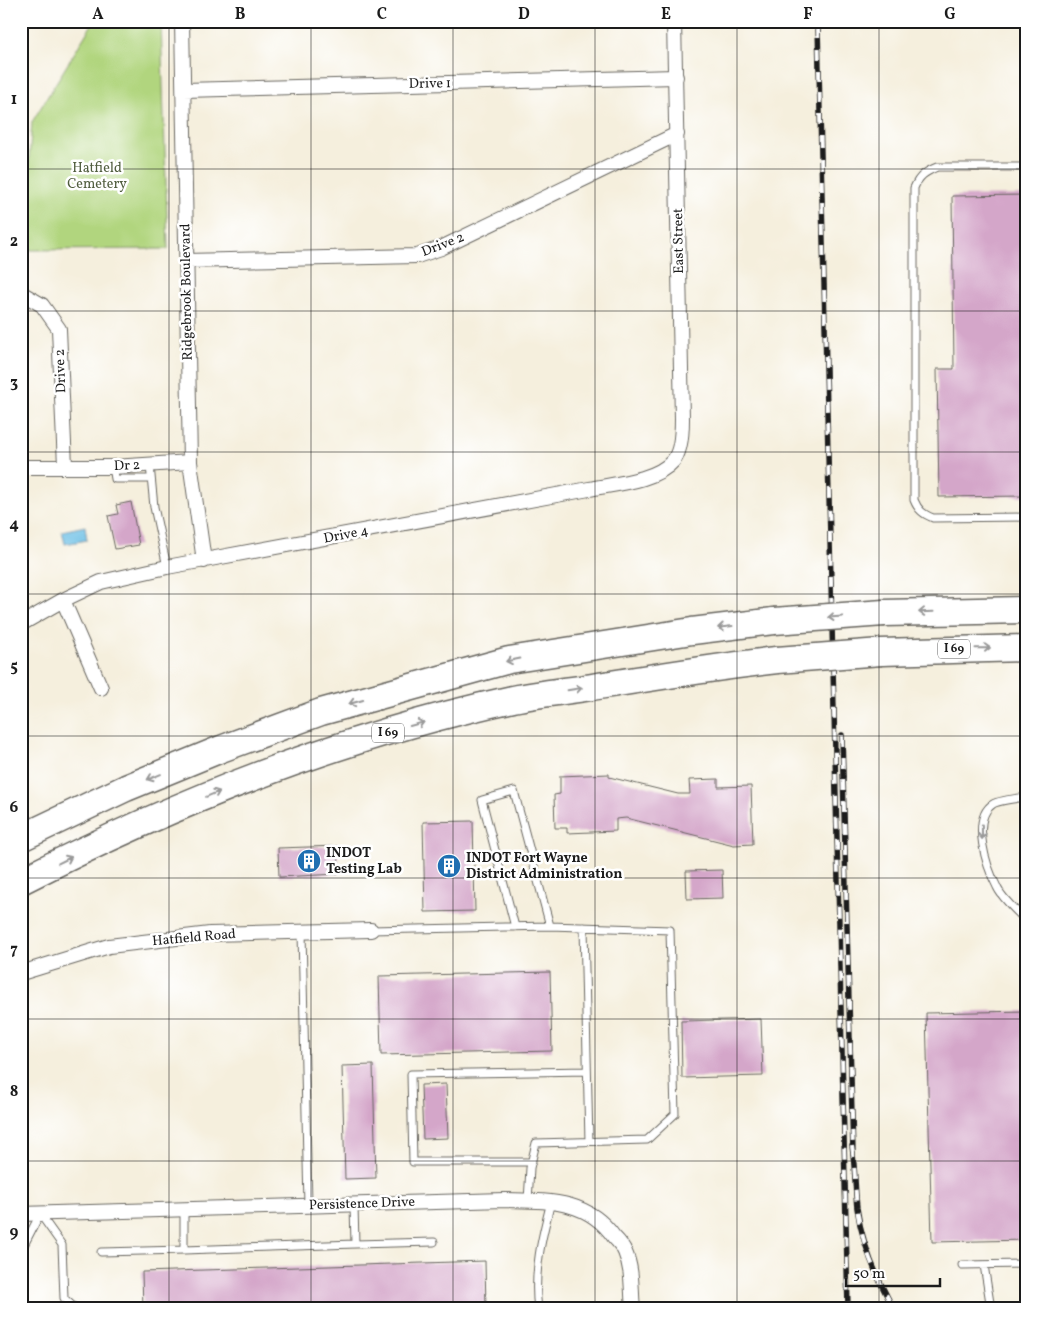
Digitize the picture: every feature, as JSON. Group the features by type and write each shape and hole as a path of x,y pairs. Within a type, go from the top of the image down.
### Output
{"highway":[{"path":"21,838 126,788 221,749 321,712 509,660 692,631 774,621 884,613 1027,610"},
{"name":"I 69","path":"21,882 140,823 236,784 331,750 416,724 514,699 689,671 777,660 882,652 1027,648"}],"street":[{"name":"Ridgebrook Boulevard","path":"182,21 190,462 204,562"},
{"name":"East Street","path":"674,21 682,419 681,440 674,460"},
{"name":"Drive 1","path":"184,90 676,78"},
{"name":"Drive 2","path":"186,261 417,256 441,248 677,134"},
{"name":"Drive 2","path":"21,293 42,305 60,329 65,466"},
{"name":"Drive 4","path":"21,624 63,600 101,582 167,567 204,562 589,489 654,475 674,460"},
{"name":"Dr 2","path":"21,467 113,467 151,472 190,462"},
{"path":"63,600 101,688"},
{"name":"Hatfield Road","path":"21,973 109,946 210,934 371,930"},
{"name":"Persistence Drive","path":"21,1214 552,1201 579,1208 606,1225 625,1252 632,1280 632,1309"}],"lane":[{"path":"1027,167 937,167 926,171 918,178 914,188 914,500 917,508 924,515 933,518 1027,517"},
{"path":"151,472 157,520 167,567"},
{"path":"515,927 482,800 514,792 550,926"},
{"path":"1027,796 993,804 982,817 981,836 986,858 997,888 1027,922"},
{"path":"371,930 550,926 670,930 676,1114 647,1140 536,1144 528,1201"},
{"path":"584,927 589,1142"},
{"path":"302,932 308,1206"},
{"path":"532,1162 413,1162 411,1074 587,1071"},
{"path":"538,1309 540,1240 552,1201"},
{"path":"354,1205 355,1244"},
{"path":"184,1210 184,1250"},
{"path":"21,1251 40,1214 62,1245 64,1298 76,1309"},
{"path":"101,1252 434,1242"},
{"path":"962,1265 1027,1264"},
{"path":"984,1265 991,1309"}],"green space":[{"name":"Hatfield Cemetery","path":"94,21 161,21 168,249 30,250 28,173 32,122"}],"water":[{"path":"85,526 87,540 65,544 62,531"}],"building":[{"path":"1027,195 1027,496 939,497 937,369 954,369 952,196"},
{"path":"131,502 139,545 115,549 108,516 118,514 116,505"},
{"path":"609,774 609,777 678,794 690,794 689,780 718,779 718,787 751,786 753,844 734,845 626,818 616,819 616,831 567,833 567,828 555,828 554,795 560,794 560,776"},
{"name":"INDOT Fort Wayne District Administration","path":"473,821 475,911 425,912 423,822"},
{"name":"INDOT Testing Lab","path":"338,846 339,874 279,877 278,848"},
{"path":"722,870 723,898 687,899 686,871"},
{"path":"550,972 552,1051 381,1055 379,976"},
{"path":"1027,1011 1027,1240 932,1242 926,1013"},
{"path":"761,1019 763,1076 682,1078 681,1021"},
{"path":"373,1065 376,1178 345,1179 342,1066"},
{"path":"446,1084 448,1138 423,1139 421,1085"},
{"path":"485,1261 486,1309 143,1309 142,1272"}],"railway":[{"path":"818,26 848,1309"},
{"path":"842,735 853,1153"},
{"path":"852,1146 857,1208 862,1235 881,1285 894,1309"}],"place":[{"name":"INDOT Testing Lab","path":"309,861"},
{"name":"INDOT Fort Wayne District Administration","path":"449,866"}]}
